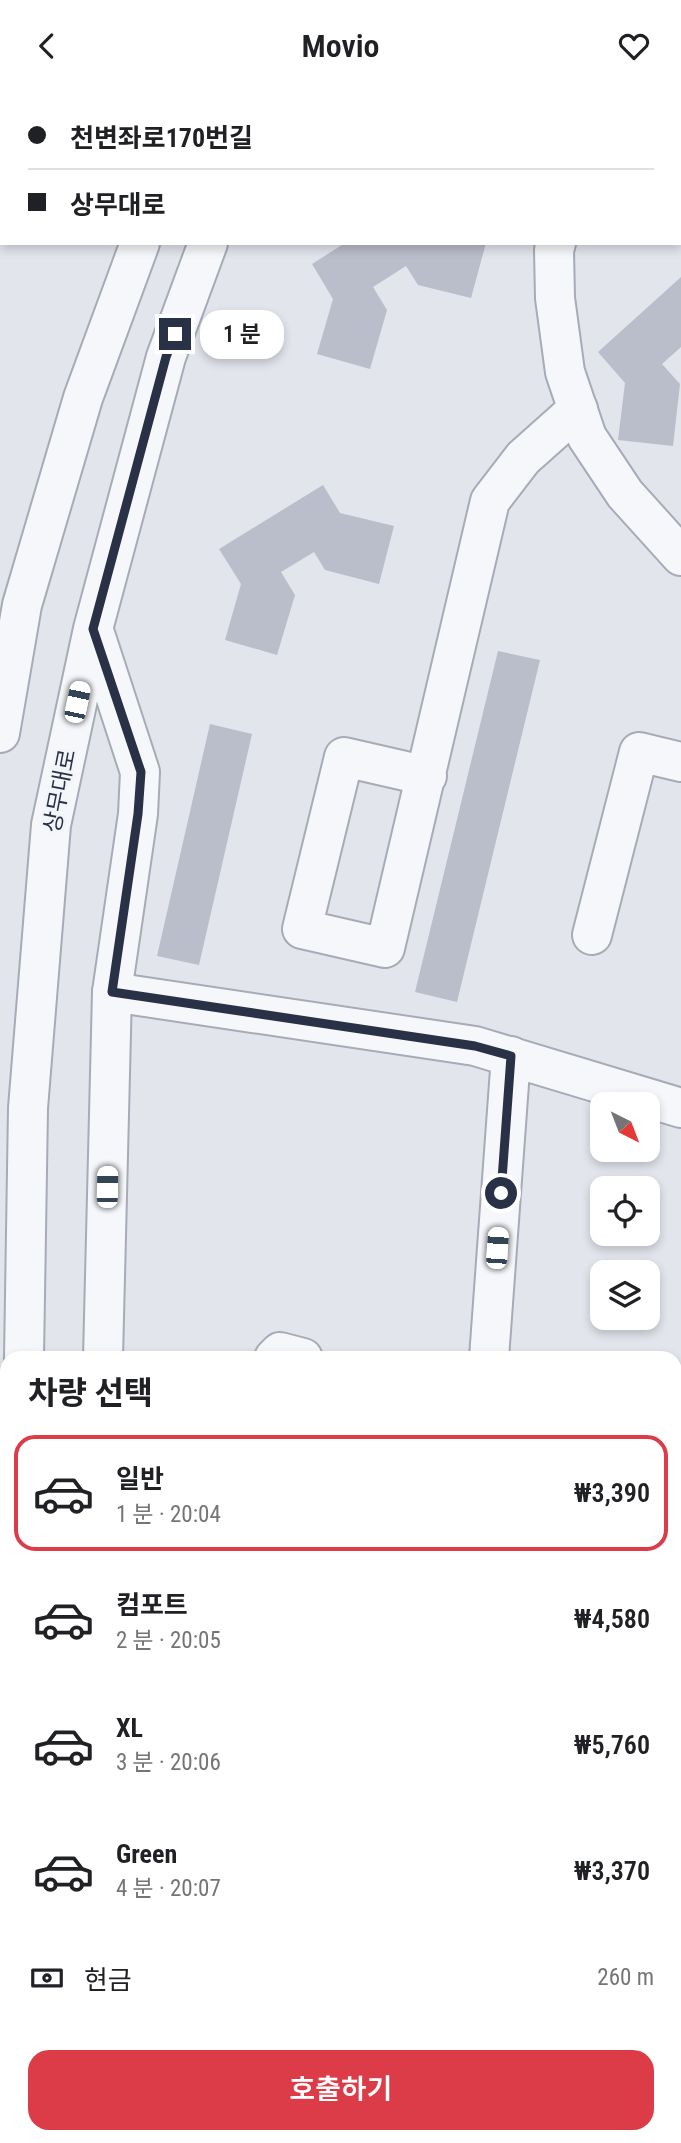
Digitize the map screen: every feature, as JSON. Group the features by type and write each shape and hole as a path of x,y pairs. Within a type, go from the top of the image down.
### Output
{"street":[{"path":"0,733 22,605 83,398 140,245"},
{"name":"상무대로","path":"24,1351 28,1108 51,825 93,629 166,357 207,245"},
{"path":"555,245 555,297 565,372 587,437 625,494 681,556"},
{"path":"426,776 344,757 302,929 385,948 426,776 490,501 523,458 578,409"},
{"path":"93,629 141,772 138,814 112,992 103,1351"},
{"path":"592,935 639,752 681,762"},
{"path":"112,992 475,1046 681,1108"},
{"path":"489,1351 511,1056"}],"building":[{"path":"342,245 485,245 471,298 418,285 406,266 373,287 387,310 370,369 317,354 333,299 312,264"},
{"path":"681,277 681,347 662,364 680,384 673,446 618,440 625,383 598,352"},
{"path":"323,485 340,513 394,526 379,584 325,570 314,552 281,572 295,595 277,655 225,640 241,584 219,549"},
{"path":"498,651 540,660 457,1002 415,992"},
{"path":"210,724 252,734 199,965 157,956"}],"route":[{"path":"175,334 166,357 93,629 141,772 138,814 112,992 475,1046 511,1056 501,1193"}]}
